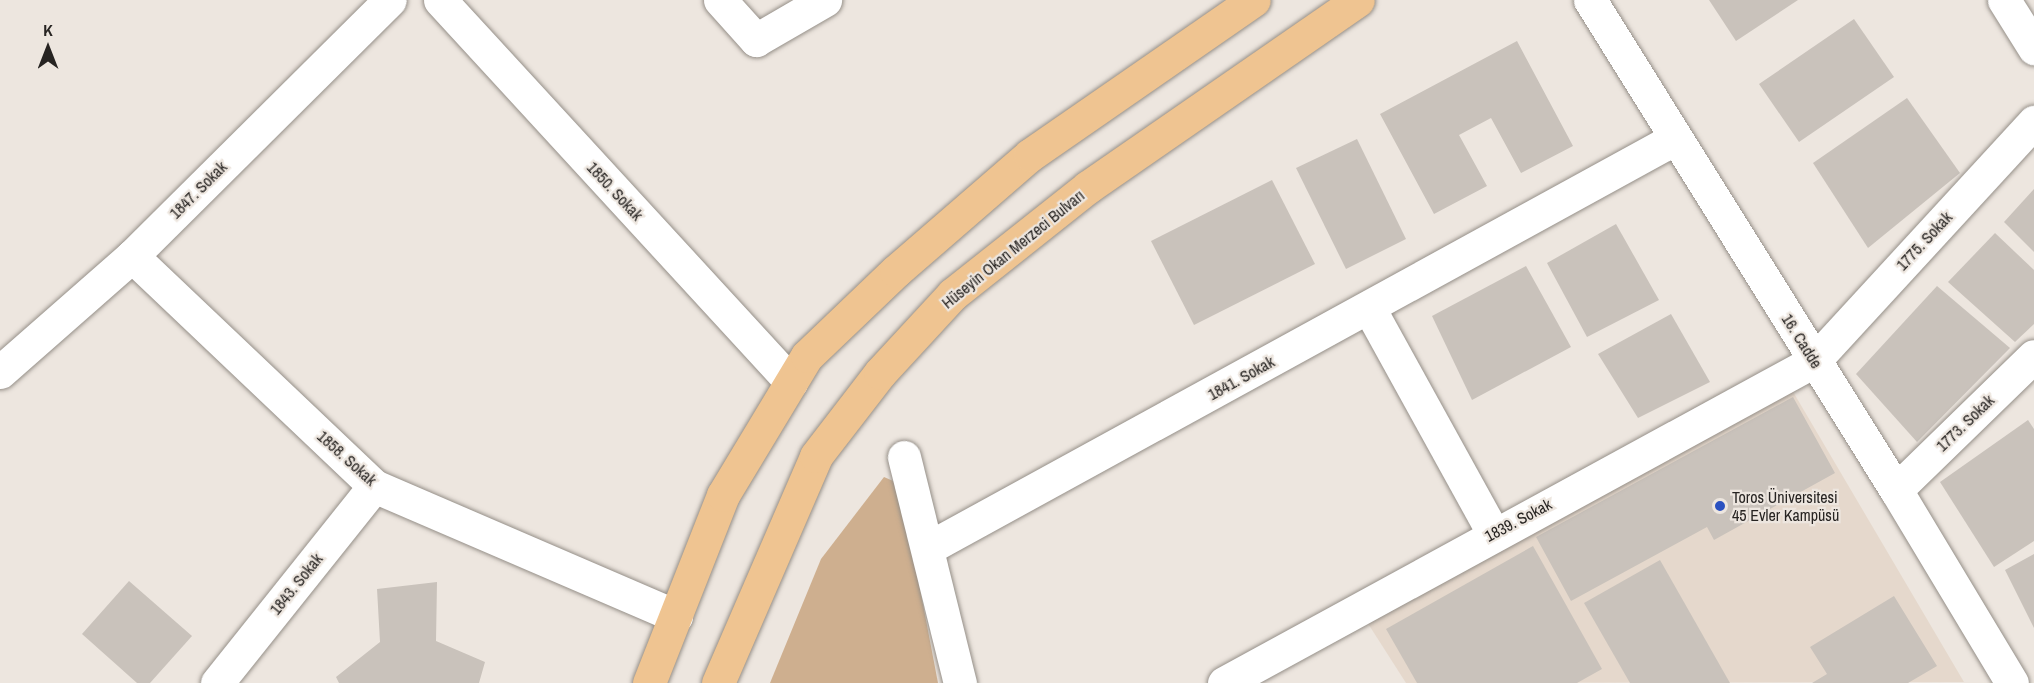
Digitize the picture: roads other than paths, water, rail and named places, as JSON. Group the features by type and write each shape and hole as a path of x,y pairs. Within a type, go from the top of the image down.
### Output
{"main road":[{"path":"648,683 723,495 791,382 815,348 896,271 1030,155 1254,0"},
{"name":"Hüseyin Okan Merzeci Bulvarı","path":"718,683 816,456 880,373 953,294 1088,187 1358,0"}],"street":[{"name":"1847. Sokak","path":"0,372 132,256 390,0"},
{"name":"1850. Sokak","path":"440,0 791,382"},
{"path":"720,0 756,40 825,0"},
{"name":"16. Cadde","path":"1590,0 1674,139 1896,490 2003,680"},
{"path":"2004,0 2034,48"},
{"name":"1775. Sokak","path":"1814,361 2034,122"},
{"name":"1841. Sokak","path":"928,548 1370,309 1674,139"},
{"name":"1858. Sokak","path":"132,256 374,486 676,616"},
{"path":"1370,309 1493,533"},
{"name":"1773. Sokak","path":"1896,490 2034,356"},
{"name":"1839. Sokak","path":"1224,683 1493,533 1814,361"},
{"path":"904,457 960,683"},
{"name":"1843. Sokak","path":"217,683 374,486"}],"place":[{"name":"Toros Üniversitesi 45 Evler Kampüsü","path":"1720,506"}]}
